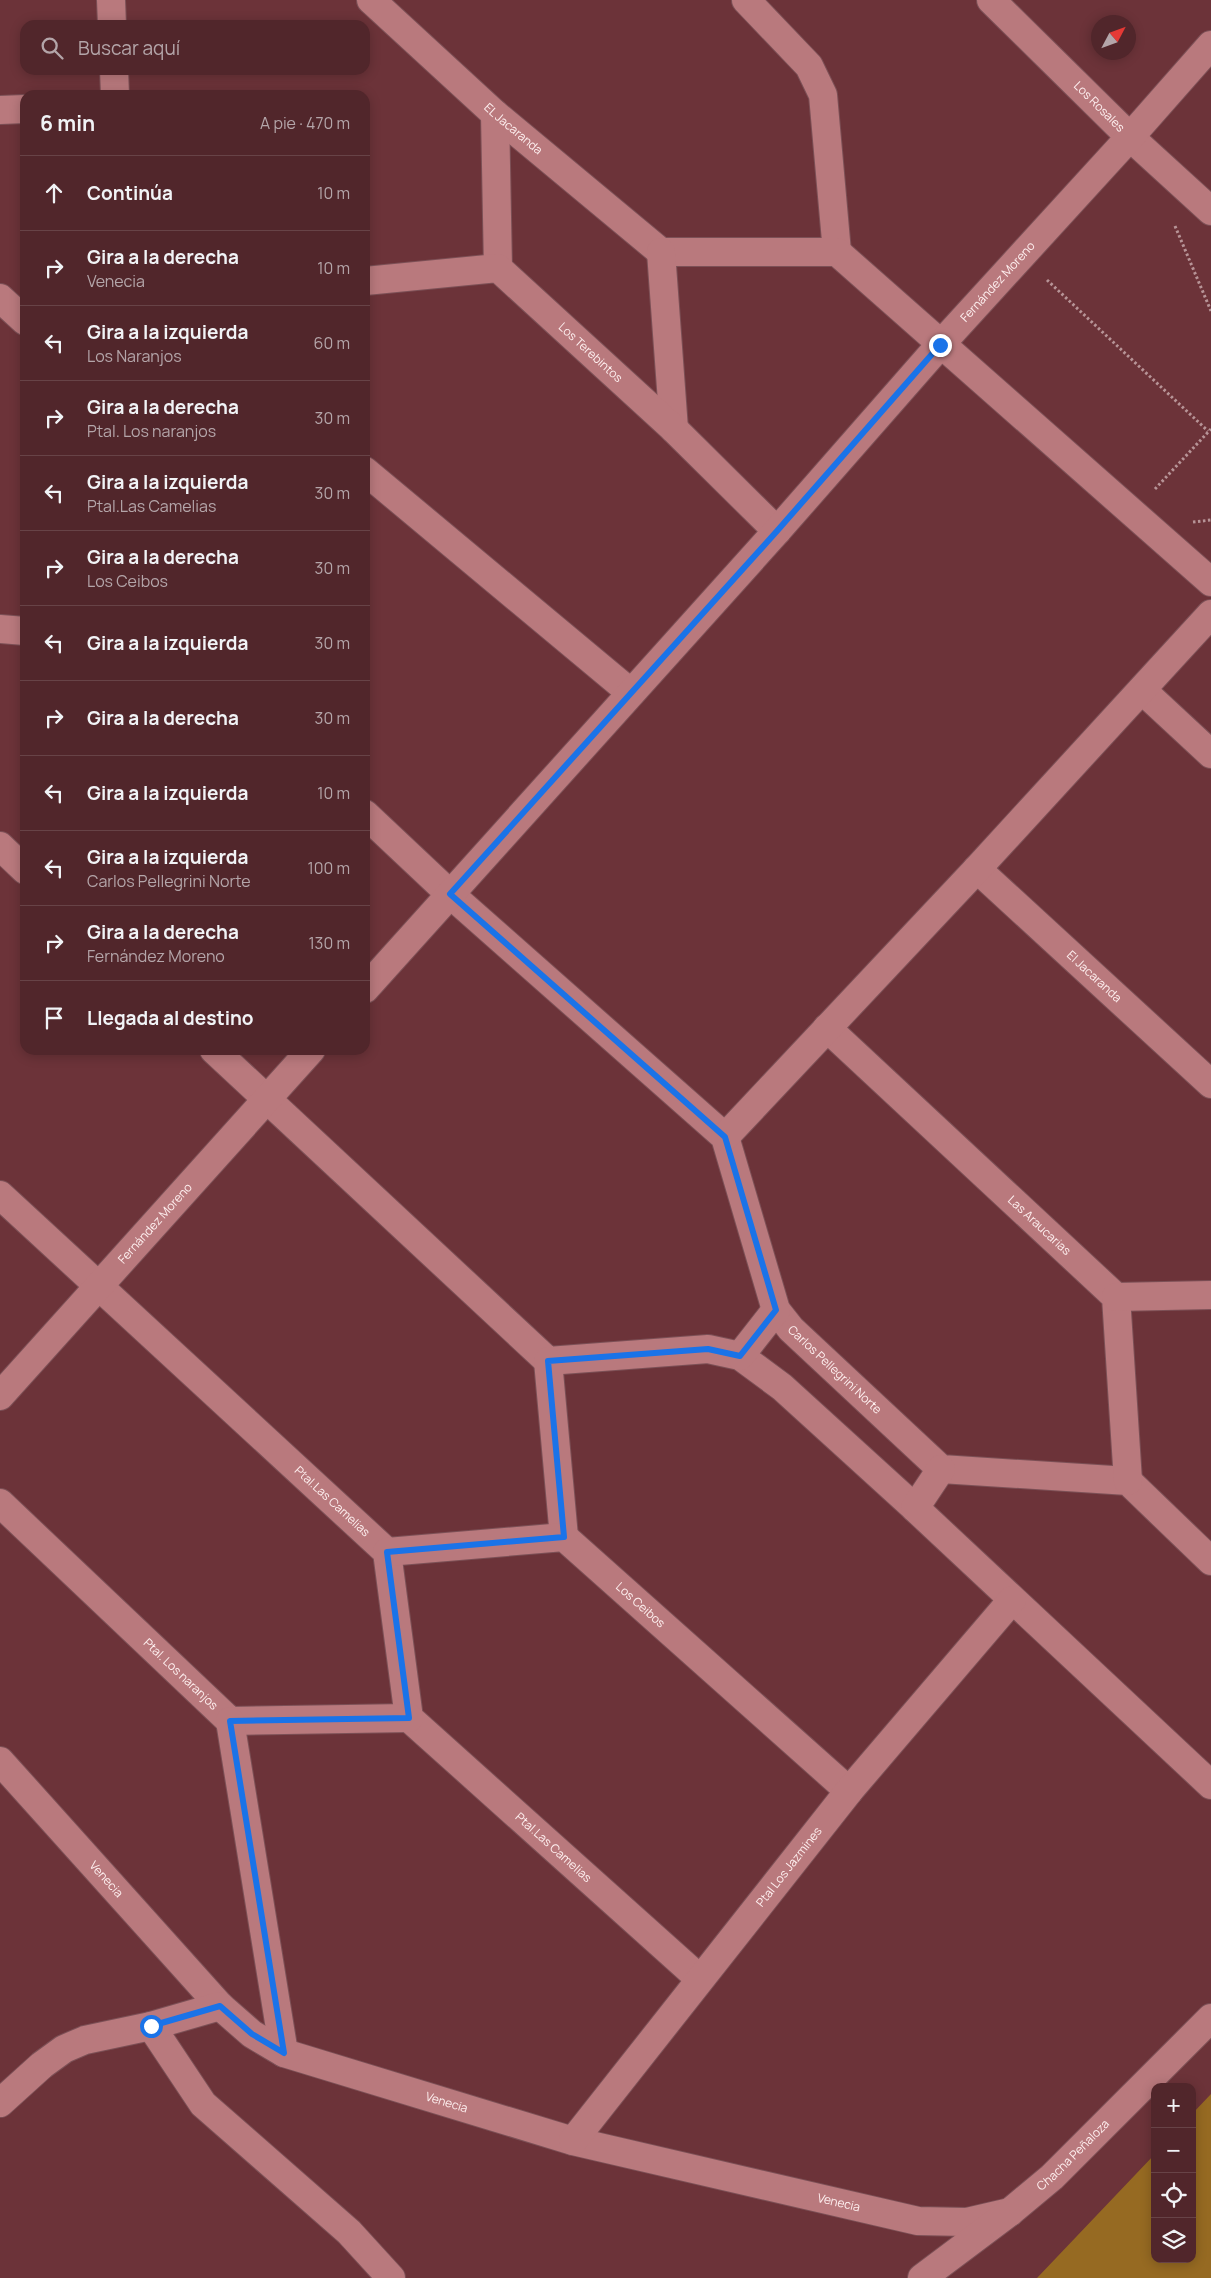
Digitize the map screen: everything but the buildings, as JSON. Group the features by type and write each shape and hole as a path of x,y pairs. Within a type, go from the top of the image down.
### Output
{"street":[{"path":"111,0 112,20"},
{"name":"EL Jacaranda","path":"371,0 495,114 661,252"},
{"path":"746,0 809,66 823,95 837,252"},
{"name":"Los Rosales","path":"991,0 1130,137 1211,211"},
{"name":"Fernández Moreno","path":"370,983 630,692 777,531 940,345 1130,137 1211,45"},
{"path":"114,75 115,90"},
{"path":"0,110 20,109"},
{"path":"370,281 498,268 495,114"},
{"path":"674,429 661,252 837,252 940,345 1211,582"},
{"name":"Los Terebintos","path":"498,268 674,429 777,531"},
{"path":"0,298 20,316"},
{"path":"370,475 630,692"},
{"path":"370,819 450,894 725,1137 978,869 1211,614"},
{"path":"0,629 20,631"},
{"path":"1142,690 1211,754"},
{"path":"0,846 20,865"},
{"name":"El Jacaranda","path":"978,869 1211,1084"},
{"name":"Las Araucarias","path":"827,1028 1116,1297"},
{"path":"219,1055 548,1361 564,1537 387,1552 409,1718 230,1721 284,2053"},
{"name":"Fernández Moreno","path":"0,1396 306,1055"},
{"name":"Carlos Pellegrini Norte","path":"725,1137 776,1310 791,1329 940,1469"},
{"name":"Ptal.Las Camelias","path":"0,1196 387,1552"},
{"path":"1128,1481 1116,1297 1211,1295"},
{"path":"740,1356 776,1310"},
{"path":"548,1361 708,1349 740,1356 782,1387 915,1508 1211,1785"},
{"path":"915,1508 940,1469 1128,1481 1211,1561"},
{"name":"Ptal. Los naranjos","path":"0,1504 230,1721"},
{"name":"Los Ceibos","path":"564,1537 849,1791"},
{"name":"Ptal Los Jazmines","path":"573,2141 849,1791 1012,1600"},
{"name":"Ptal.Las Camelias","path":"409,1718 700,1979"},
{"name":"Venecia","path":"0,1760 220,2006 252,2034 284,2053 573,2141 918,2221 967,2222 1010,2212"},
{"path":"0,2103 42,2065 64,2049 86,2040 151,2026 220,2006"},
{"name":"Chacha Peñaloza","path":"922,2278 1010,2212 1052,2177 1211,2018"},
{"path":"151,2026 203,2104 348,2232 391,2278"}],"path":[{"path":"1173,220 1211,311"},
{"path":"1047,280 1210,430 1154,490"},
{"path":"1188,523 1211,520"}],"shaded area":[{"path":"1211,2094 1211,2278 1037,2278 1151,2158 1151,2263 1196,2263 1196,2110"}],"route":[{"path":"151,2026 220,2006 252,2034 284,2053 230,1721 409,1718 387,1552 564,1537 548,1361 708,1349 740,1356 776,1310 725,1137 450,894 777,531 940,345"}]}
